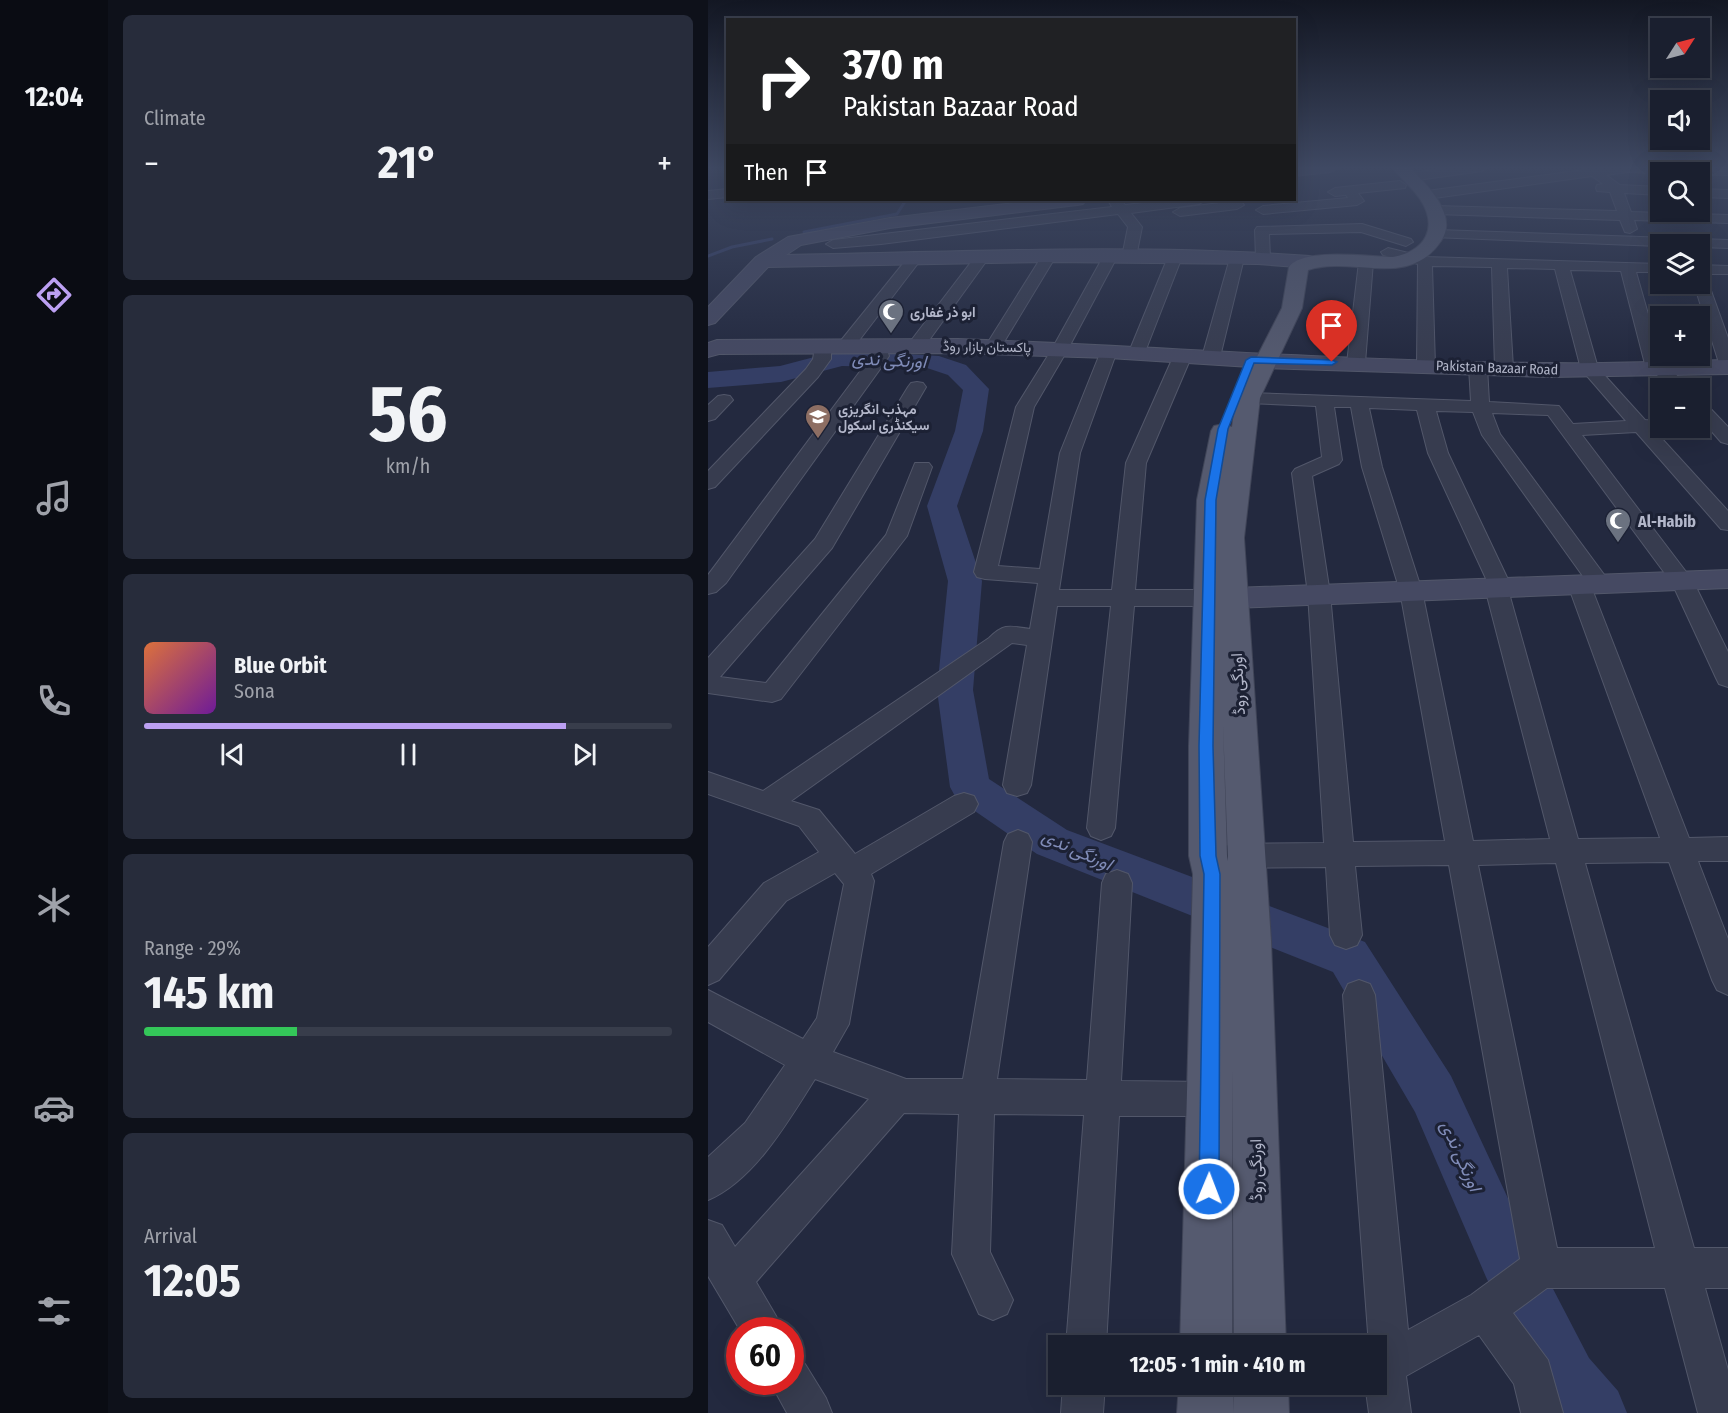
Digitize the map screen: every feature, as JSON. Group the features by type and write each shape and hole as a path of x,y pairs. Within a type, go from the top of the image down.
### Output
{"main road":[{"path":"1301,261 1308,255 1388,252 1412,233"},
{"path":"1301,261 1420,260 1429,250 1437,234"},
{"name":"اورنگی روڈ","path":"1259,1335 1231,941 1221,598 1210,500 1223,429 1259,360 1292,308 1297,272 1301,261"},
{"name":"اورنگی روڈ","path":"1221,598 1248,398 1259,360"},
{"name":"اورنگی روڈ","path":"1206,1335 1211,1099 1231,941"},
{"path":"1205,1413 1206,1395"},
{"path":"1261,1395 1261,1413"}],"street":[{"path":"708,319 764,261 795,241 825,233"},
{"path":"833,244 934,233"},
{"path":"845,346 907,258 907,243 932,243 986,233"},
{"path":"1132,233 1025,407 985,572 1048,587 1123,598 1221,598 1728,579"},
{"path":"1262,233 1263,258"},
{"path":"1632,233 1635,241 1631,267 1658,368 1669,378"},
{"path":"1437,234 1728,244"},
{"path":"1388,252 1420,260 1650,268"},
{"path":"764,261 983,256 1263,258 1301,261"},
{"path":"916,346 983,256"},
{"path":"993,347 1049,256"},
{"path":"1137,352 1175,257"},
{"path":"1211,357 1236,258"},
{"path":"1420,260 1426,366"},
{"path":"1356,363 1366,262"},
{"path":"1499,263 1504,368"},
{"path":"1561,265 1590,369 1728,524"},
{"path":"1710,269 1728,270"},
{"path":"1705,294 1728,365"},
{"name":"پاکستان بازار روڈ","path":"708,350 717,347 819,360 845,346 878,356 916,346 993,347 1137,352 1259,360"},
{"path":"1017,785 1070,453 1109,351"},
{"path":"1101,828 1136,463 1183,355"},
{"path":"708,587 718,578 878,356"},
{"path":"708,483 819,360"},
{"name":"Pakistan Bazaar Road","path":"1259,360 1590,369 1728,365"},
{"path":"1478,367 1480,407 1491,435 1590,585 1679,850 1728,980"},
{"path":"708,674 824,543 917,387"},
{"path":"1248,398 1553,410 1682,581 1728,678"},
{"path":"708,415 724,400"},
{"path":"1324,401 1332,460 1302,473 1319,594 1346,935"},
{"path":"1359,402 1372,467 1411,591 1461,853 1536,1271"},
{"path":"1425,405 1438,453 1499,588 1567,851 1719,1413"},
{"path":"1710,418 1728,438"},
{"path":"1569,430 1650,425"},
{"path":"708,684 772,693 896,536 922,467"},
{"path":"767,803 997,644 1007,634 1040,639"},
{"path":"708,783 809,818 858,881 832,1024 758,1136 708,1182"},
{"path":"708,970 776,892 845,864 964,804"},
{"path":"993,1300 971,1254 977,1097 1018,842"},
{"path":"1228,868 1340,855 1728,849"},
{"path":"1087,1335 1117,883"},
{"path":"1359,994 1382,1335"},
{"path":"708,1005 808,1060 906,1096 1211,1099"},
{"path":"732,1280 898,1093"},
{"path":"708,1239 754,1317"},
{"path":"1387,1363 1491,1306 1536,1271 1728,1268"},
{"path":"1491,1306 1533,1375 1542,1413"},
{"path":"1387,1389 1390,1413"},
{"path":"800,1395 811,1413"},
{"path":"1082,1413 1083,1395"}],"waterway":[{"path":"708,256 732,247 772,239"},
{"name":"اورنگی ندی","path":"708,380 781,374 841,358 930,361 957,370 976,389 969,431 942,506 965,581 955,690 970,787 1052,842 1349,957 1433,1094 1506,1257 1567,1380 1596,1413"}],"place":[{"name":"ابو ذر غفاری","path":"891,335"},
{"name":"مہذب انگریزی سیکنڈری اسکول","path":"818,440"},
{"name":"Al-Habib","path":"1618,544"}],"route":[{"path":"1209,1189 1212,874 1208,856 1206,746 1210,500 1223,429 1251,360 1332,362"}]}
